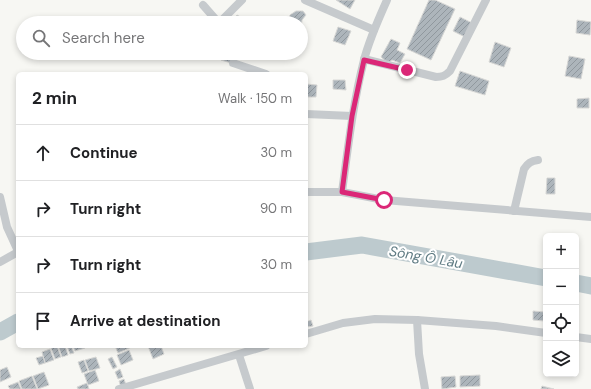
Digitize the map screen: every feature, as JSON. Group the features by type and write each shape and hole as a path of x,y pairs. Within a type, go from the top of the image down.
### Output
{"street":[{"path":"226,16 242,0"},
{"path":"305,0 374,30"},
{"path":"342,192 352,116 364,60 374,30 387,0"},
{"path":"364,60 436,77 442,77 450,71 486,0"},
{"path":"203,5 213,16"},
{"path":"233,64 259,72"},
{"path":"308,114 352,116"},
{"path":"514,211 524,169 527,164 538,160"},
{"path":"308,192 342,192 384,200 591,217"},
{"path":"0,197 7,227 16,247"},
{"path":"0,262 16,253"},
{"path":"308,333 358,320 375,319 417,320 496,326 543,333"},
{"path":"417,320 419,354 425,389"},
{"path":"579,337 591,339"},
{"path":"120,389 260,348"},
{"path":"239,355 250,389"}],"building":[{"path":"336,0 355,0 350,9"},
{"path":"429,0 435,0 455,9 431,60 407,49"},
{"path":"296,11 303,11 306,15 290,16"},
{"path":"460,17 472,23 465,37 453,31"},
{"path":"577,20 591,22 590,35 576,33"},
{"path":"338,27 351,31 345,45 333,41"},
{"path":"391,39 400,43 397,50 405,54 400,63 392,60 388,63 381,57"},
{"path":"495,42 511,48 504,67 489,62"},
{"path":"569,56 585,59 581,79 565,76"},
{"path":"221,60 232,60 231,63"},
{"path":"460,71 489,81 485,95 455,86"},
{"path":"333,80 345,80 346,90 333,89"},
{"path":"308,84 317,85 316,97 308,97"},
{"path":"589,98 589,108 577,108 577,99"},
{"path":"547,178 555,178 555,194 546,194"},
{"path":"533,311 543,312 543,321 533,320"},
{"path":"311,320 313,326 308,327 308,321"},
{"path":"51,348 58,348 61,357 55,359"},
{"path":"59,348 66,348 68,355 62,357"},
{"path":"68,348 72,348 74,353 70,354"},
{"path":"74,348 85,348 75,351"},
{"path":"116,348 129,348 118,353"},
{"path":"149,348 162,348 164,354 153,359"},
{"path":"50,349 54,360 45,363 42,352"},
{"path":"129,350 133,360 121,365 117,355"},
{"path":"43,356 45,363 39,365 36,358"},
{"path":"96,357 100,368 89,371 85,360"},
{"path":"112,357 117,367 113,369 108,359"},
{"path":"84,360 88,371 82,373 78,362"},
{"path":"7,367 11,377 0,382 0,370"},
{"path":"120,369 123,377 118,379 115,372"},
{"path":"95,370 99,381 88,385 84,374"},
{"path":"44,372 49,385 38,389 33,376"},
{"path":"480,375 480,386 460,387 460,376"},
{"path":"32,376 37,389 22,389 19,381"},
{"path":"455,376 456,387 442,389 441,377"},
{"path":"124,379 126,385 121,387 119,381"},
{"path":"18,382 21,389 10,389 8,386"},
{"path":"87,383 89,389 78,389 77,387"},
{"path":"542,386 554,389 541,389"}],"waterway":[{"name":"Sông Ô Lâu","path":"308,252 362,245 543,277"},
{"name":"Sông Ô Lâu","path":"579,284 591,286"},
{"name":"Sông Ô Lâu","path":"0,332 16,323"}],"route":[{"path":"384,200 342,192 352,116 364,60 407,70"}]}
